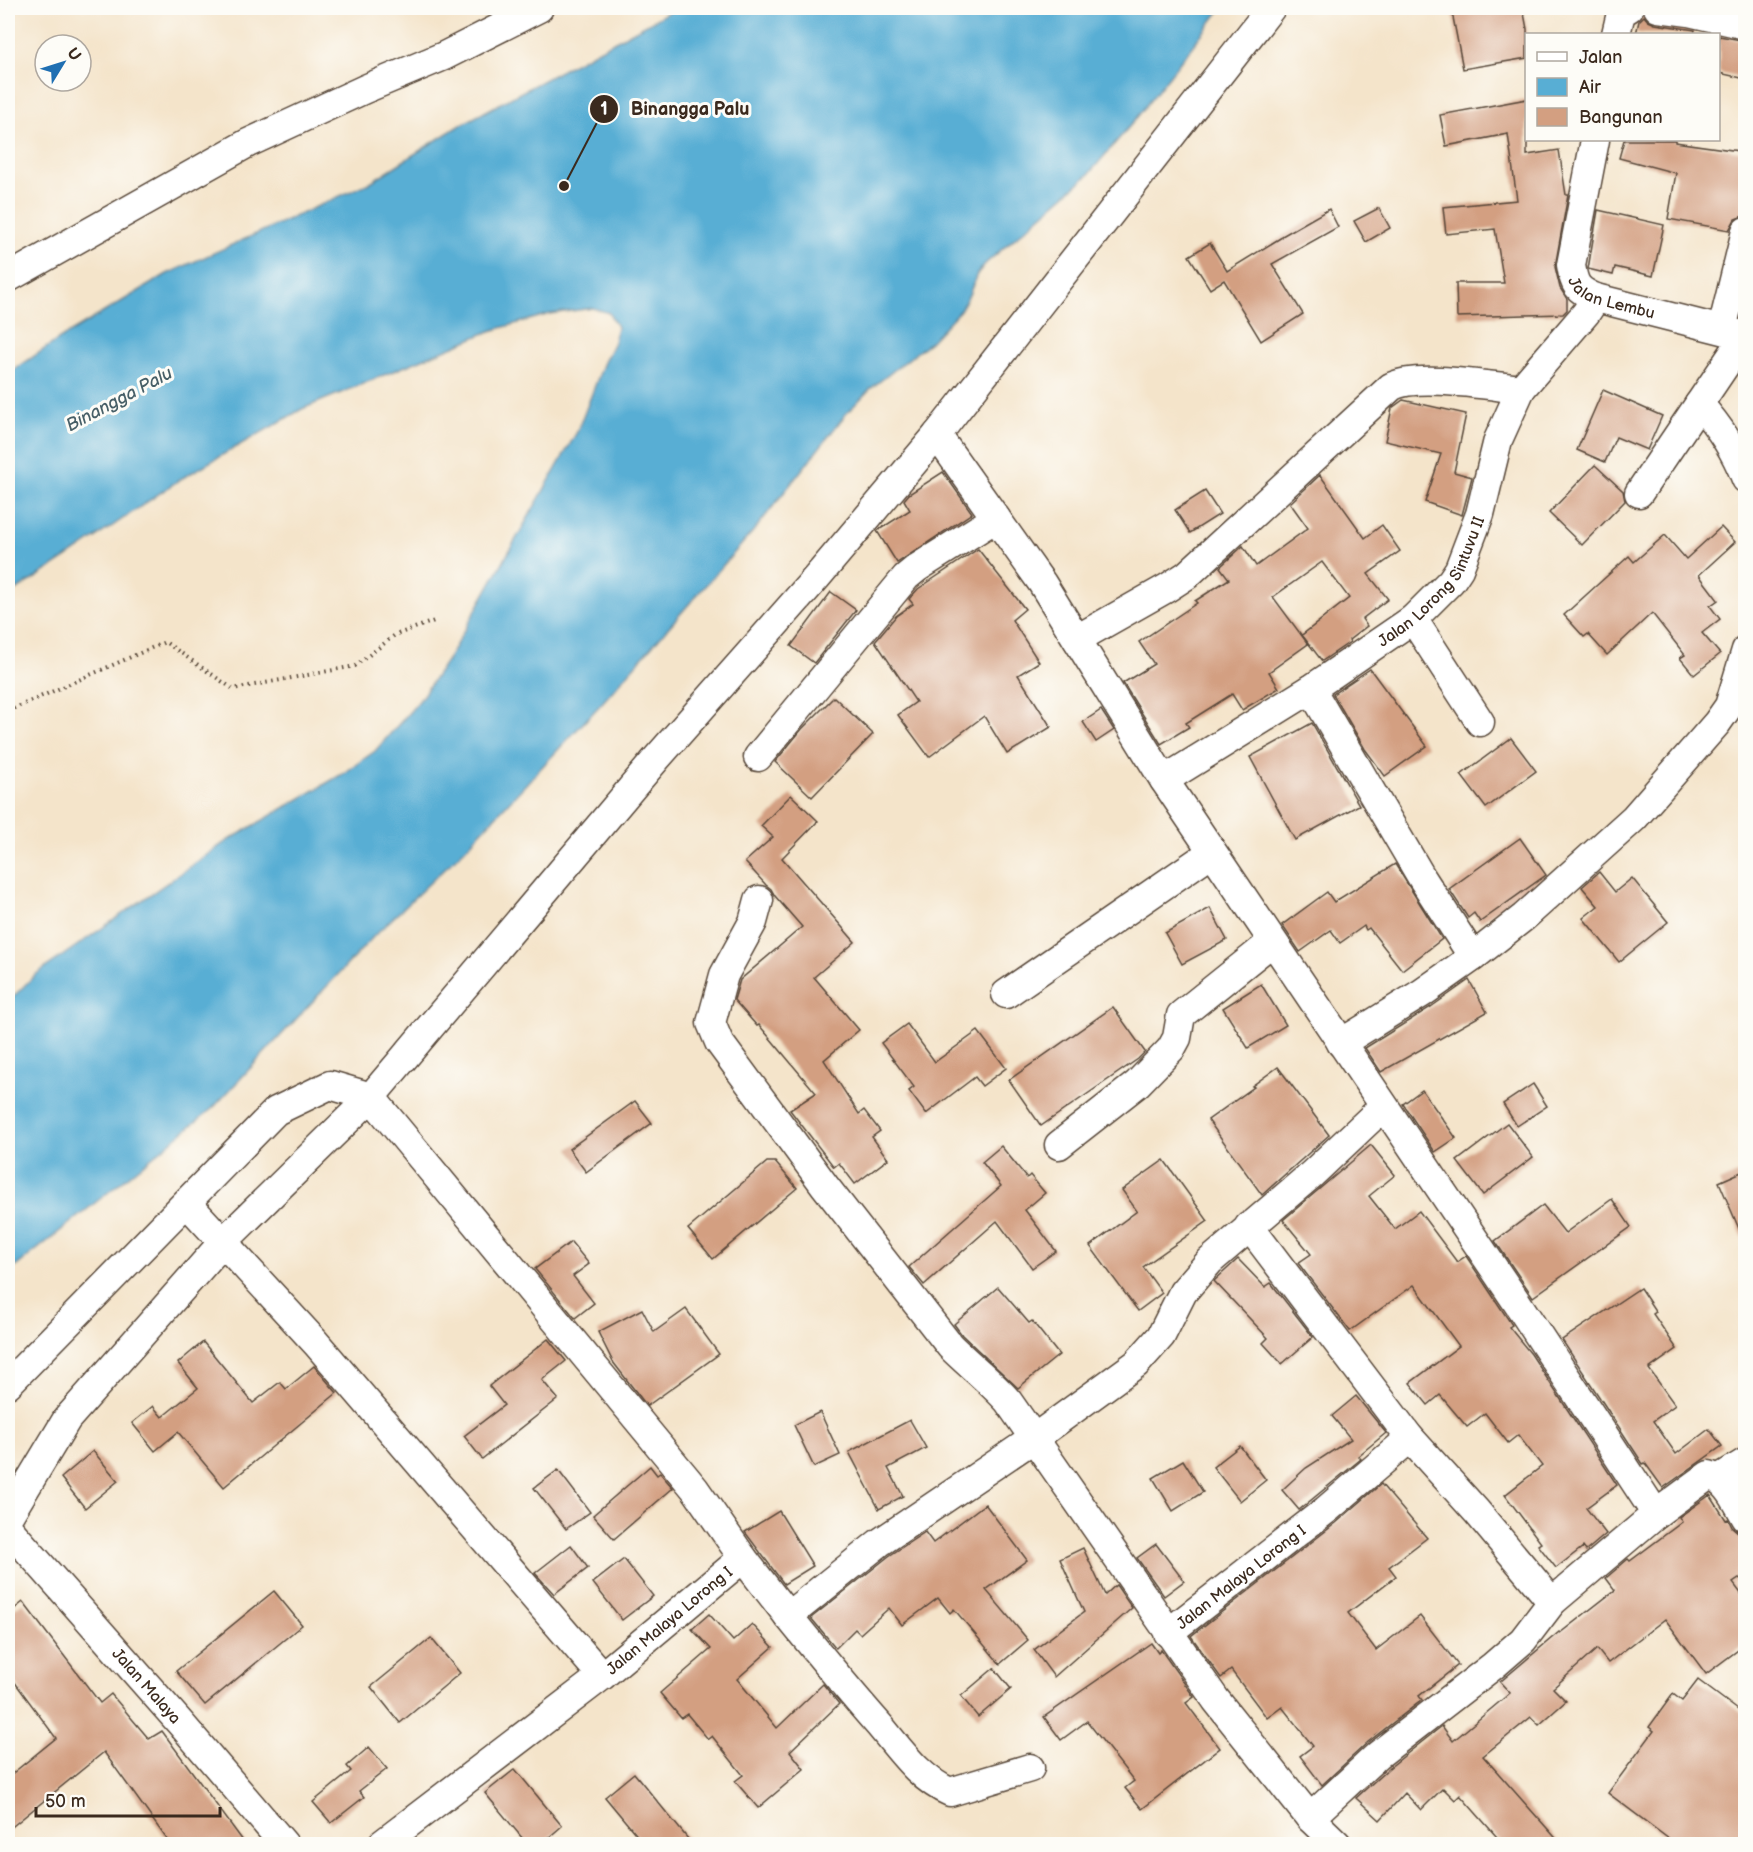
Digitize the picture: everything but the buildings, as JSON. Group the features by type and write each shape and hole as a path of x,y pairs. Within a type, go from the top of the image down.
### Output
{"street":[{"path":"8,278 248,143 365,89 444,56 539,8"},
{"path":"8,1517 67,1419 224,1241 370,1098 657,758 809,586 937,435 1271,8"},
{"path":"1616,33 1621,14 1629,8"},
{"path":"1658,8 1689,12 1746,25"},
{"name":"Jalan Lembu","path":"1595,141 1571,265 1573,281 1582,292 1596,298 1737,334"},
{"path":"1639,493 1700,404 1737,334 1746,231"},
{"name":"Jalan Lorong Sintuvu II","path":"1164,780 1311,689 1413,619 1451,581 1459,569 1480,514 1498,440 1521,389 1586,313 1596,298"},
{"path":"1077,639 1187,575 1400,381 1420,380 1521,389"},
{"path":"1700,404 1719,426 1738,458 1746,479"},
{"path":"937,435 1042,584 1164,780 1383,1107 1516,1300 1656,1514"},
{"path":"758,757 906,577 916,568 996,518"},
{"path":"1413,619 1480,722"},
{"path":"1341,1043 1422,993 1473,957 1524,917 1634,818 1713,728 1729,706 1746,650"},
{"path":"1311,689 1422,878 1473,957"},
{"path":"1006,994 1212,852"},
{"name":"Jalan Malaya Lorong I","path":"759,900 750,928 724,975 711,1023 719,1042 825,1186 950,1346 1008,1401 1168,1633 1326,1510 1410,1438"},
{"path":"1059,1145 1137,1084 1171,1049 1177,1038 1181,1015 1272,942"},
{"path":"8,1384 276,1111 330,1085 370,1098 695,1489 743,1558"},
{"path":"788,1616 879,1543 1033,1439 1136,1364 1161,1336 1184,1292 1210,1261 1312,1174 1383,1107"},
{"path":"187,1203 316,1343 602,1676"},
{"path":"1249,1226 1410,1438 1477,1512 1552,1602"},
{"path":"1720,1478 1746,1462"},
{"path":"1310,1818 1378,1755 1523,1640 1552,1602 1656,1514 1709,1474 1720,1478 1746,1518"},
{"name":"Jalan Malaya","path":"8,1528 183,1725 284,1845"},
{"name":"Jalan Malaya Lorong I","path":"382,1845 602,1676 743,1558 843,1685 920,1773 950,1792 1030,1768"},
{"path":"1168,1633 1215,1700 1310,1818 1336,1845"}],"path":[{"path":"8,711 165,642 233,689 355,666 395,634 434,621"}],"water":[{"path":"676,8 1222,8 1134,121 1088,175 985,264 977,274 960,310 930,342 870,389 846,414 756,528 601,704 464,850 374,936 213,1108 8,1273 8,1002 35,975 227,841 344,773 375,751 419,701 449,657 578,430 614,342 617,327 609,313 593,308 550,314 490,331 302,409 179,480 8,596 8,374 61,338 167,274 369,183 457,127"}],"place":[{"name":"Binangga Palu","path":"564,186"}]}
